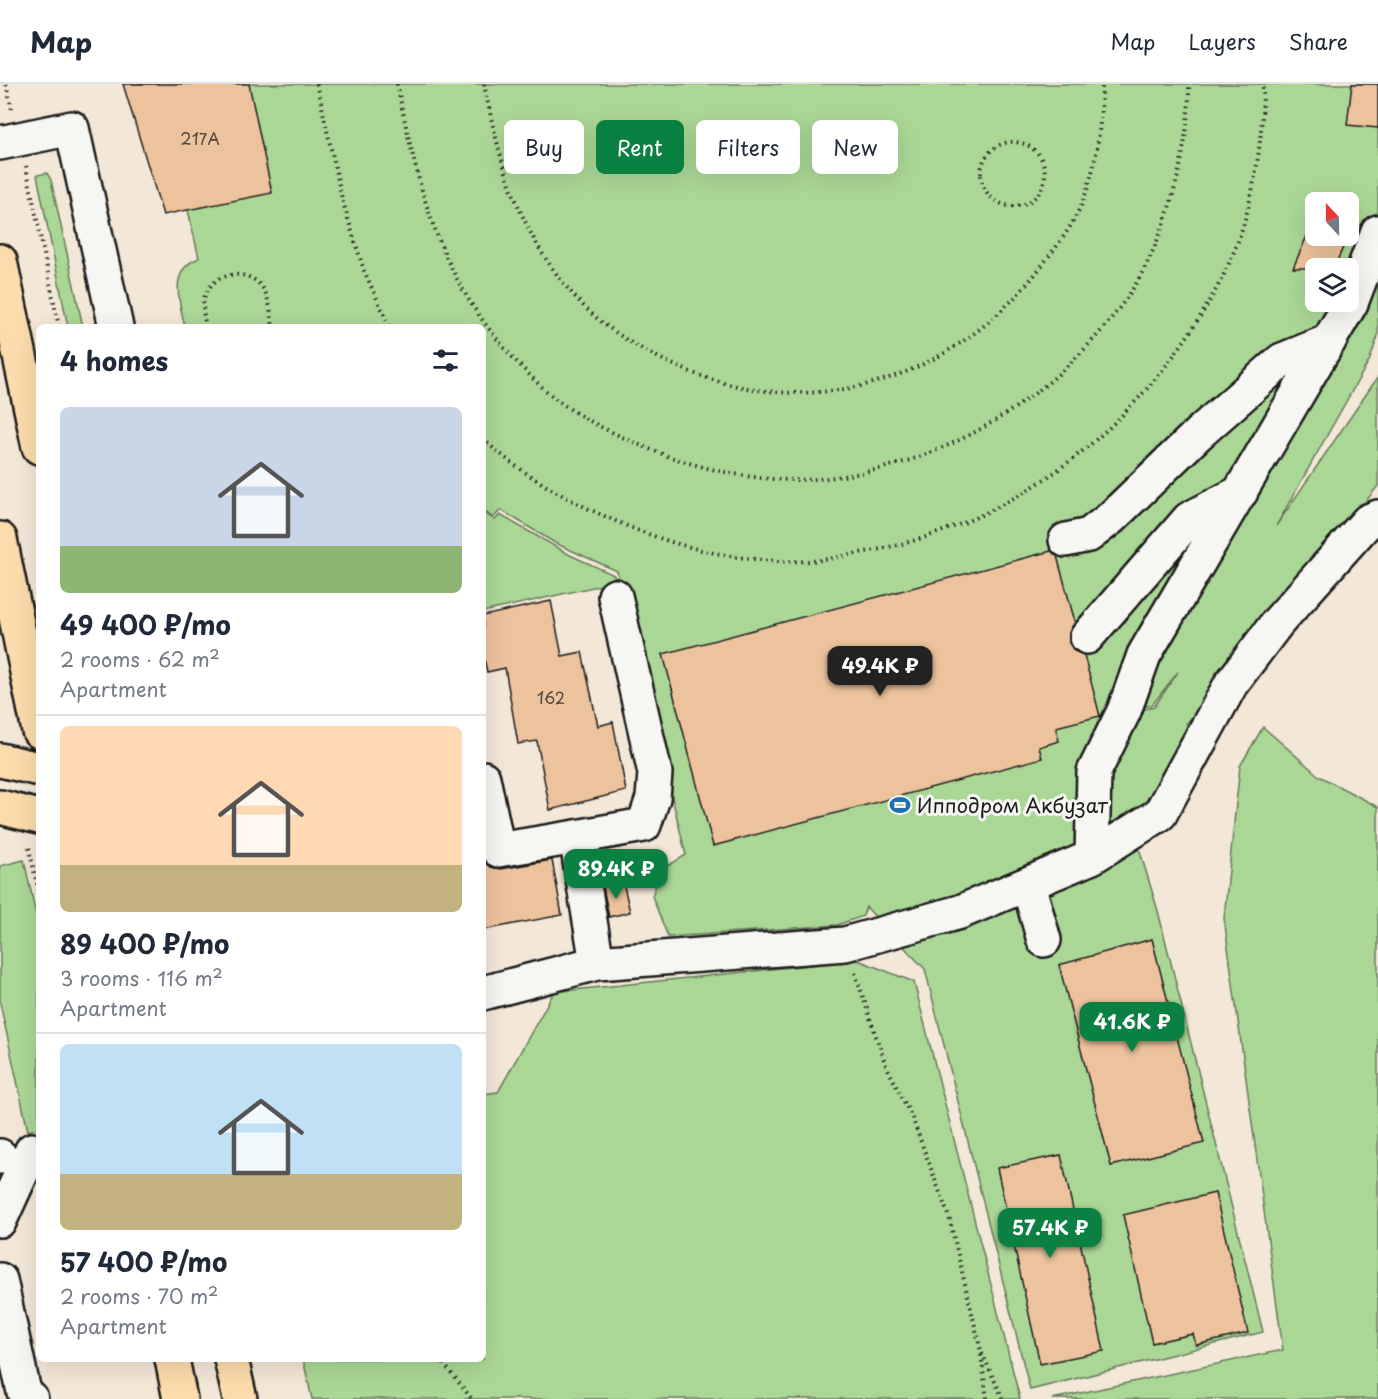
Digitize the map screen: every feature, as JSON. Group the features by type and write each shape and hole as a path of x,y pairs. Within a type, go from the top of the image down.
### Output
{"main road":[{"path":"0,261 36,433"},
{"path":"0,539 36,716"},
{"path":"0,760 36,768"},
{"path":"0,807 36,816"},
{"path":"173,1362 180,1399"},
{"path":"232,1362 240,1399"}],"lane":[{"path":"10,141 72,128 115,324"},
{"path":"1092,857 1094,772 1124,711 1144,655 1351,303 1378,232"},
{"path":"1066,540 1089,535 1111,518 1198,434 1282,360 1329,341"},
{"path":"1087,637 1189,519 1241,492"},
{"path":"486,992 597,963 845,944 960,912 1092,857 1160,814 1231,684 1277,623 1375,516"},
{"path":"486,792 498,850 644,825 653,798 653,763 615,596"},
{"path":"576,837 597,963"},
{"path":"1029,884 1044,940"},
{"path":"0,1156 35,1149"},
{"path":"0,1220 35,1149"},
{"path":"0,1280 24,1392 31,1399"}],"path":[{"path":"6,84 10,141 58,324"},
{"path":"317,84 342,199 364,271 389,324"},
{"path":"397,84 416,178 438,243 470,302 512,355 560,402 620,436 680,462 749,476 816,479 883,469 947,447 998,421 1045,388 1091,340 1129,295 1158,239 1177,180 1190,118 1190,84"},
{"path":"484,84 504,173 520,213 546,261 578,301 620,336 664,361 710,380 761,391 817,394 867,386 909,373 992,322 1024,290 1064,238 1079,210 1096,155 1101,118 1102,84"},
{"path":"486,441 501,456 571,502 642,533 727,557 811,561 890,548 960,527 1028,491 1088,449 1142,396 1186,340 1225,272 1250,200 1263,125 1263,84"},
{"path":"1022,143 1039,155 1045,176 1036,196 1027,202 1008,205 998,202 984,188 982,168 992,150 1000,145 1022,143"},
{"path":"206,324 203,309 209,288 217,280 238,274 248,276 263,290 272,324"},
{"path":"29,848 36,880"},
{"path":"845,944 885,1063 913,1120 949,1217 981,1351 987,1399"},
{"path":"981,1351 1003,1399"},
{"path":"442,1362 472,1399"}],"green space":[{"name":"Ипподром Акбузат","path":"123,84 1378,84 1378,336 1370,359 1276,526 1378,377 1378,486 1186,724 1189,726 1143,819 1129,815 1158,911 1263,1332 1030,1390 925,969 866,907 863,916 837,925 668,937 652,896 661,870 686,855 617,571 555,543 501,510 493,518 486,512 486,324 184,324 178,287 179,278 189,263 199,258 188,210","holes":["1178,672 1154,707 1136,711 1113,760 1100,716 1152,705"]},
{"path":"47,173 51,180 82,324 67,324 37,175"},
{"path":"486,514 495,520 500,515 570,555 614,575 615,582 486,611"},
{"path":"1263,727 1319,776 1378,807 1378,1399 1052,1399 1283,1350 1224,918 1240,766"},
{"path":"24,860 36,914 36,1129 28,1131 0,1003 0,866"},
{"path":"858,960 914,982 1020,1399 312,1399 304,1362 486,1362 486,1094 498,1092 554,992"}],"building":[{"path":"123,84 249,84 272,193 163,215"},
{"path":"1352,84 1378,84 1378,128 1347,125"},
{"path":"1305,241 1305,246 1344,246 1338,258 1305,258 1305,268 1293,268"},
{"path":"1051,551 1057,556 1075,622 1069,633 1069,643 1074,651 1084,655 1100,716 1056,727 1059,741 1039,747 1042,758 713,846 663,654"},
{"path":"551,601 562,656 582,652 598,726 613,722 626,791 550,810 537,741 518,744 505,668 487,672 486,615"},
{"path":"552,860 562,915 486,929 486,863 501,869"},
{"path":"623,882 630,912 609,917 603,887"},
{"path":"1152,939 1204,1143 1111,1166 1059,965"},
{"path":"1061,1155 1104,1351 1040,1364 997,1168"},
{"path":"1215,1193 1248,1333 1196,1345 1193,1334 1152,1343 1123,1215"}],"place":[{"name":"Ипподром Акбузат","path":"900,805"}]}
